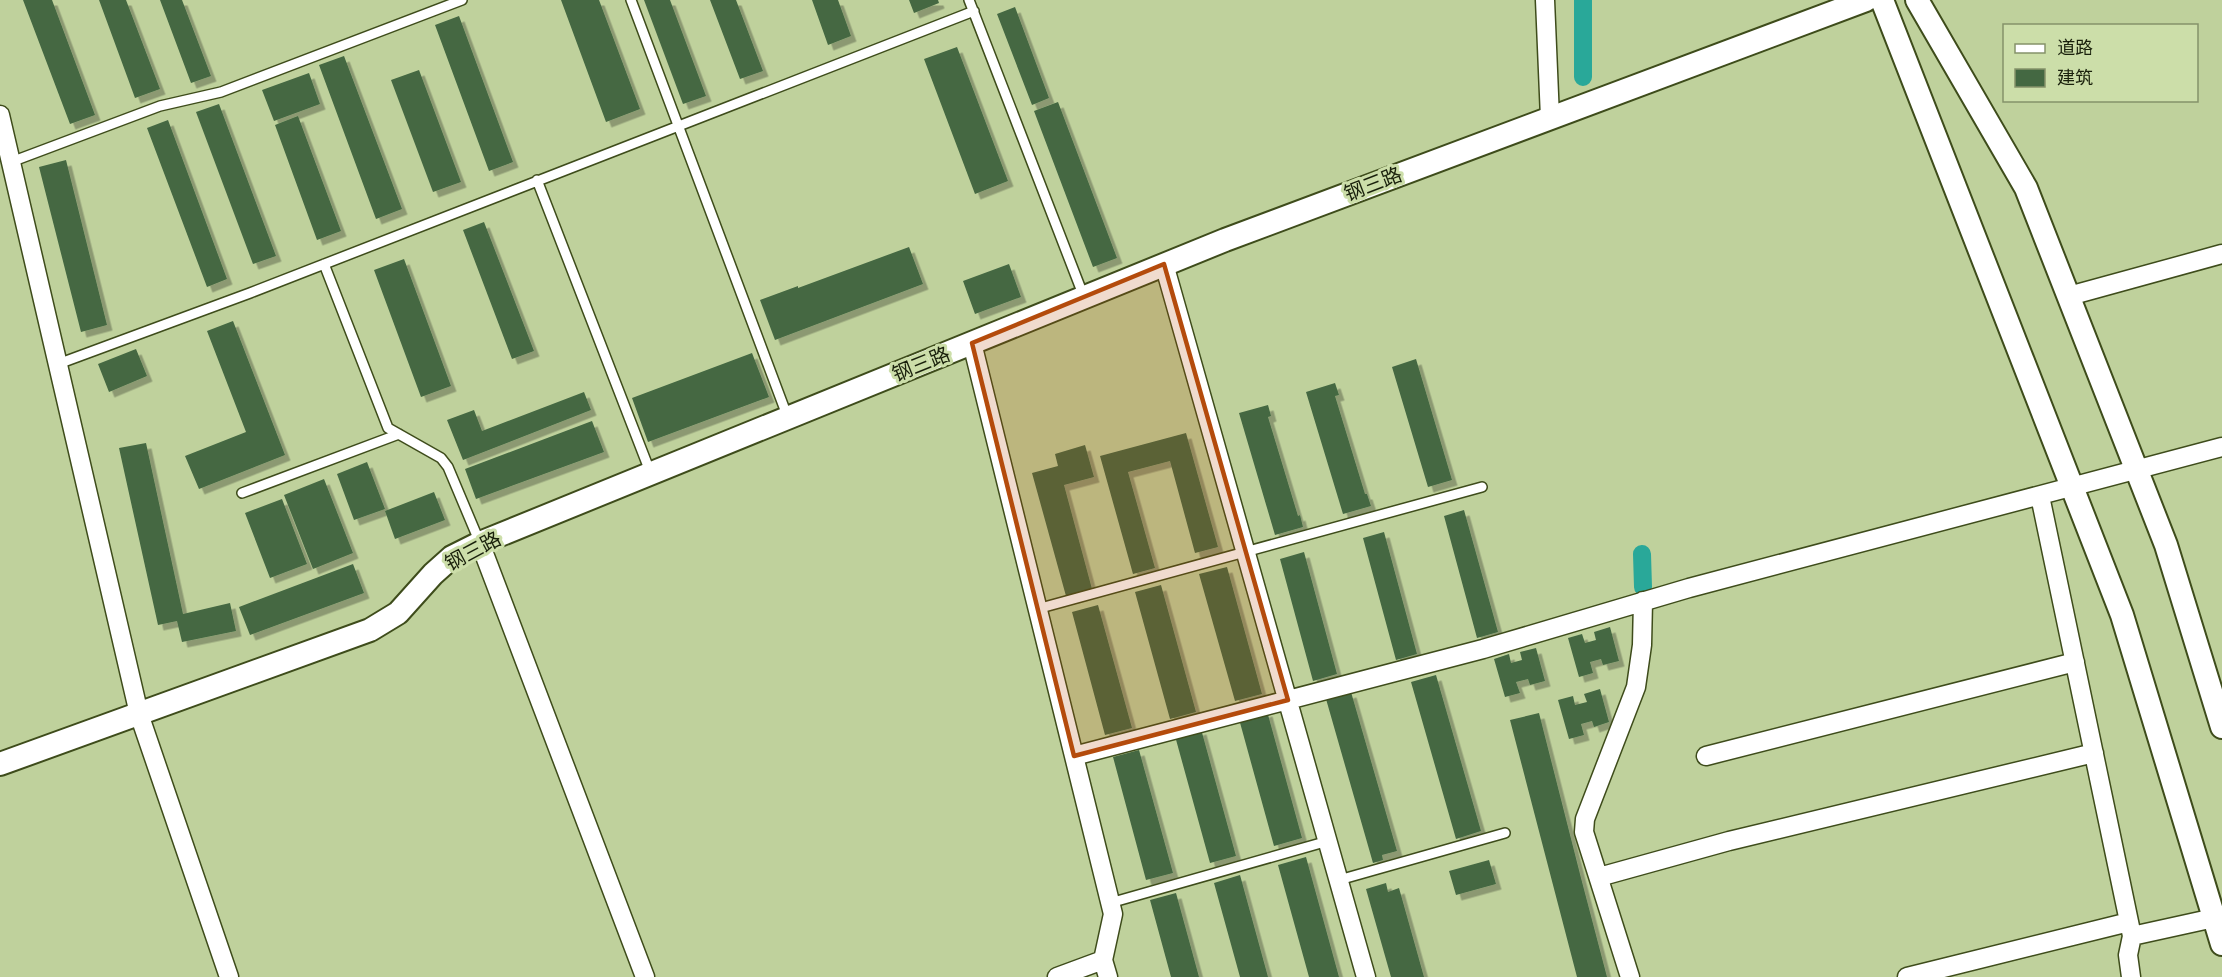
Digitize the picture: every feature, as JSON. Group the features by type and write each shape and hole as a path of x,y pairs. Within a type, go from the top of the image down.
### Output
{"street":[{"path":"1545,0 1550,118"},
{"name":"钢三路","path":"0,764 370,630 398,613 433,574 452,557 480,543 1164,264 1866,0"},
{"path":"1882,0 2122,615 2222,944"},
{"path":"1917,0 2026,188 2166,545 2222,727"},
{"path":"0,115 139,714 229,977"},
{"path":"2069,296 2222,254"},
{"path":"1164,264 1366,977"},
{"path":"972,343 1113,914 1105,947 1106,968 1057,977"},
{"path":"1074,756 1483,649 1643,601 2222,447"},
{"path":"2040,496 2131,929 2128,955 2132,977"},
{"path":"480,543 645,977"},
{"path":"1630,977 1584,832 1585,819 1636,687 1642,645 1643,601"},
{"path":"1706,756 2075,662"},
{"path":"1599,877 1729,841 2094,753"},
{"path":"1907,977 2131,929 2214,918"}],"lane":[{"path":"11,162 160,106 221,92 462,0"},
{"path":"631,0 788,418"},
{"path":"969,0 1084,297"},
{"path":"58,364 324,264 974,11"},
{"path":"537,180 651,474"},
{"path":"324,264 388,428 441,459 448,467 480,543"},
{"path":"243,493 399,434"},
{"path":"1037,609 1482,487"},
{"path":"1339,880 1504,833"},
{"path":"1110,903 1328,841"}],"highlighted area":[{"path":"1164,264 1288,700 1074,756 972,343"}],"building":[{"path":"23,0 52,0 95,115 70,124"},
{"path":"99,0 126,0 160,89 135,98"},
{"path":"160,0 182,0 211,76 191,83"},
{"path":"561,0 599,0 640,109 606,122"},
{"path":"644,0 670,0 706,96 683,104"},
{"path":"710,0 736,0 763,71 740,79"},
{"path":"812,0 838,0 851,36 828,45"},
{"path":"909,0 938,0 939,3 914,13"},
{"path":"1015,7 1049,98 1032,105 997,14"},
{"path":"459,16 513,162 489,171 435,25"},
{"path":"957,47 1008,181 975,194 924,59"},
{"path":"344,56 402,209 376,219 319,65"},
{"path":"419,70 461,182 433,192 391,80"},
{"path":"309,73 320,104 274,121 262,90"},
{"path":"1058,102 1117,258 1093,267 1034,111"},
{"path":"219,104 276,256 253,264 196,112"},
{"path":"298,116 341,231 317,240 275,125"},
{"path":"168,120 227,279 207,287 147,128"},
{"path":"66,160 107,325 81,332 39,167"},
{"path":"484,222 534,351 512,359 463,230"},
{"path":"909,247 923,284 775,340 760,300"},
{"path":"404,259 451,386 421,397 374,270"},
{"path":"1009,264 1021,297 975,314 963,281"},
{"path":"233,321 285,455 199,489 185,456 246,432 207,331"},
{"path":"136,349 147,376 109,392 98,364"},
{"path":"752,353 769,397 648,442 632,398"},
{"path":"1416,359 1452,480 1428,487 1392,367"},
{"path":"1335,383 1339,395 1335,396 1365,494 1371,506 1343,514 1306,392"},
{"path":"584,392 591,410 463,460 447,420 474,410 482,431"},
{"path":"1268,405 1271,416 1268,417 1303,527 1275,535 1239,413"},
{"path":"592,421 604,452 476,499 465,469"},
{"path":"1186,433 1218,547 1195,553 1170,461 1128,472 1155,568 1133,574 1100,456"},
{"path":"146,443 183,614 230,603 236,631 182,642 177,621 158,625 119,448"},
{"path":"1085,445 1094,477 1064,485 1092,589 1066,596 1032,473 1058,466 1055,454"},
{"path":"367,462 385,509 354,520 337,474"},
{"path":"324,479 353,553 313,569 284,495"},
{"path":"434,492 445,520 395,539 385,511"},
{"path":"282,499 307,564 270,578 245,513"},
{"path":"1464,510 1498,632 1477,638 1444,516"},
{"path":"1384,532 1417,654 1396,660 1363,538"},
{"path":"1304,552 1337,674 1313,681 1280,559"},
{"path":"353,564 364,593 250,635 239,607"},
{"path":"1227,567 1262,694 1235,701 1199,574"},
{"path":"1161,585 1196,712 1170,719 1135,592"},
{"path":"1098,605 1132,728 1105,735 1072,612"},
{"path":"1610,627 1619,661 1603,665 1601,659 1590,662 1593,673 1579,677 1568,638 1582,634 1585,643 1596,640 1594,632"},
{"path":"1536,648 1545,681 1530,685 1528,679 1516,682 1520,693 1505,697 1494,659 1509,654 1511,663 1522,660 1520,652"},
{"path":"1436,675 1481,831 1456,839 1411,682"},
{"path":"1600,689 1609,722 1594,727 1592,721 1581,724 1584,735 1569,739 1558,700 1573,696 1575,705 1587,702 1584,694"},
{"path":"1351,692 1397,851 1382,855 1383,860 1373,863 1326,699"},
{"path":"1267,711 1302,838 1274,846 1239,719"},
{"path":"1539,713 1607,977 1577,977 1510,720"},
{"path":"1201,729 1236,856 1210,863 1175,736"},
{"path":"1139,750 1173,873 1146,880 1113,757"},
{"path":"1306,857 1339,977 1309,977 1278,865"},
{"path":"1489,860 1496,884 1456,895 1449,871"},
{"path":"1240,875 1268,977 1240,977 1214,883"},
{"path":"1386,883 1388,892 1399,888 1424,977 1391,977 1366,889"},
{"path":"1176,893 1199,977 1171,977 1150,900"}],"waterway":[{"path":"1583,0 1583,77"},
{"path":"1642,554 1643,587"}]}
